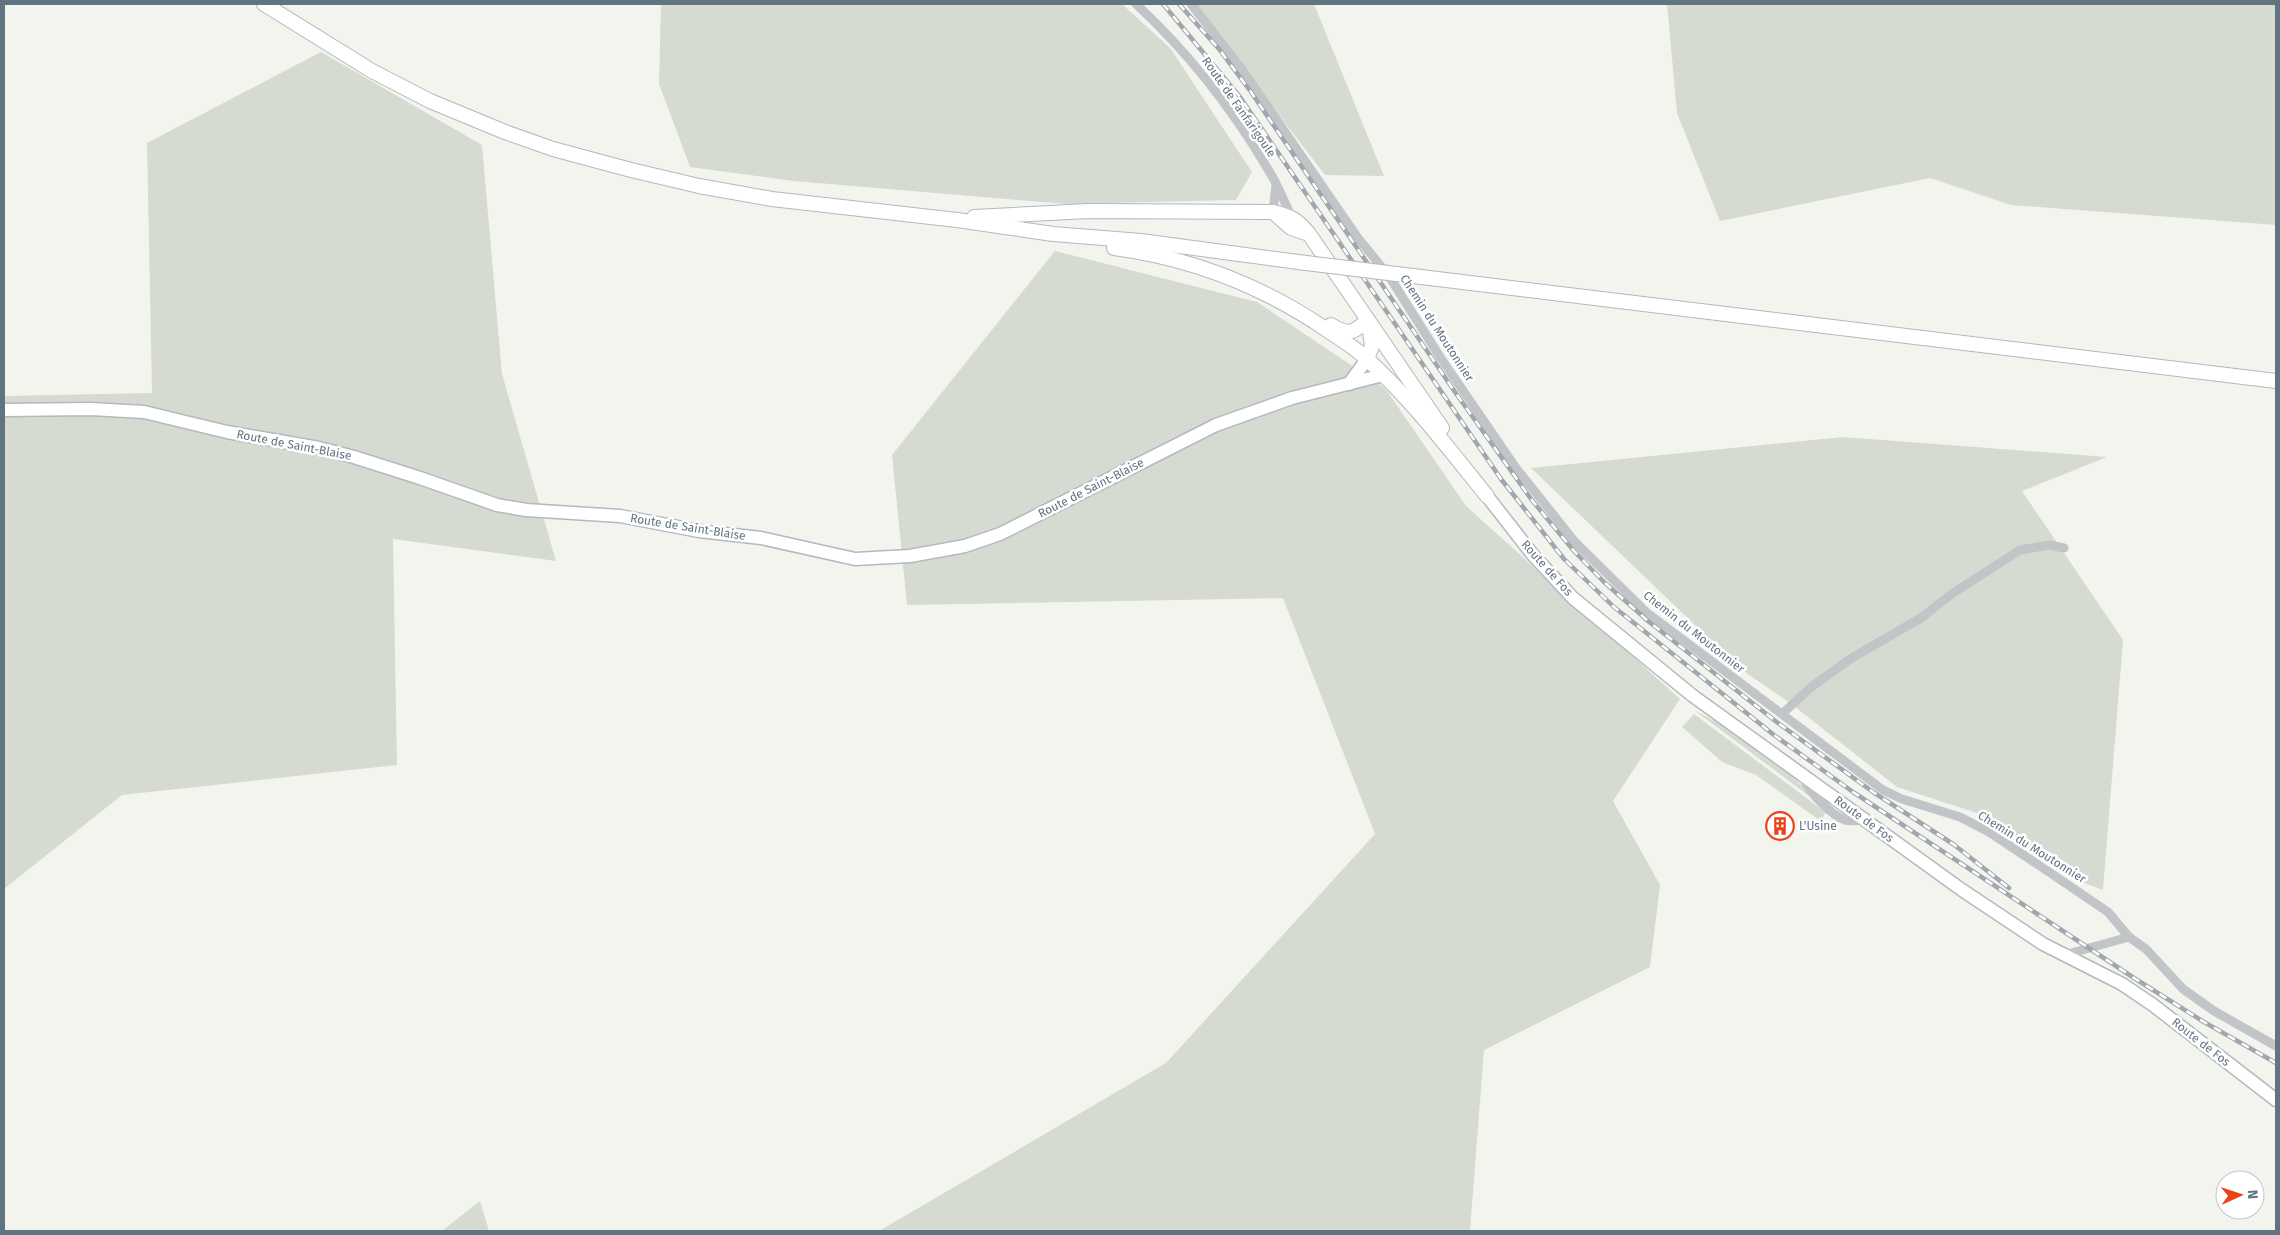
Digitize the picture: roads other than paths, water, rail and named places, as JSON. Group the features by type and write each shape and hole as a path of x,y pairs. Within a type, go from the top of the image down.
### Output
{"main road":[{"path":"264,4 372,71 430,101 505,132 554,149 699,186 772,198 957,220 1053,234 1141,241 2276,382"},
{"path":"957,220 983,215 1088,211 1273,212 1291,216 1309,234 1392,353 1487,496"},
{"path":"1273,212 1291,228 1309,234"},
{"path":"1053,234 1080,244 1134,250 1177,260 1226,276 1265,293 1305,315 1367,359 1417,410 1487,496"},
{"path":"1265,293 1289,299 1342,331 1356,330 1368,320"},
{"path":"1367,359 1372,346 1368,320"},
{"path":"1367,359 1380,353 1392,353"},
{"path":"1383,375 1392,353"}],"street":[{"name":"Route de Fanfarigoule","path":"1136,4 1159,25 1206,78 1270,172 1291,216"},
{"name":"Chemin du Moutonnier","path":"1191,4 1241,68 1358,238 1389,276 1440,357 1516,468 1575,542 1646,612 1883,790 1902,799 1960,817 1988,832 2108,912 2129,937 2146,949 2183,989 2214,1011 2276,1046"},
{"path":"1273,212 1276,185"},
{"path":"1349,384 1367,359"},
{"name":"Route de Saint-Blaise","path":"4,410 91,409 144,412 227,432 346,454 497,505 526,510 620,516 699,531 761,538 855,559 910,556 965,546 1000,534 1216,425 1292,398 1383,375"},
{"name":"Route de Fos","path":"1487,496 1533,555 1573,598 1693,696 1962,890 2064,955 2122,984 2153,1005 2276,1100"},
{"path":"1782,714 1810,688 1850,659 1921,618 1950,596 2020,550 2049,545 2064,548"},
{"path":"2064,955 2129,937"}],"railway":[{"path":"1163,4 1240,97 1501,479 1564,559 1614,607 1774,735 1853,792 2134,978 2204,1022 2276,1063"},
{"path":"1179,4 1219,49 1251,92 1455,392 1531,499 1574,551 1604,582 1648,621 1778,723 1873,792 1953,844 2009,888"}],"place":[{"name":"L'Usine","path":"1780,826"}]}
